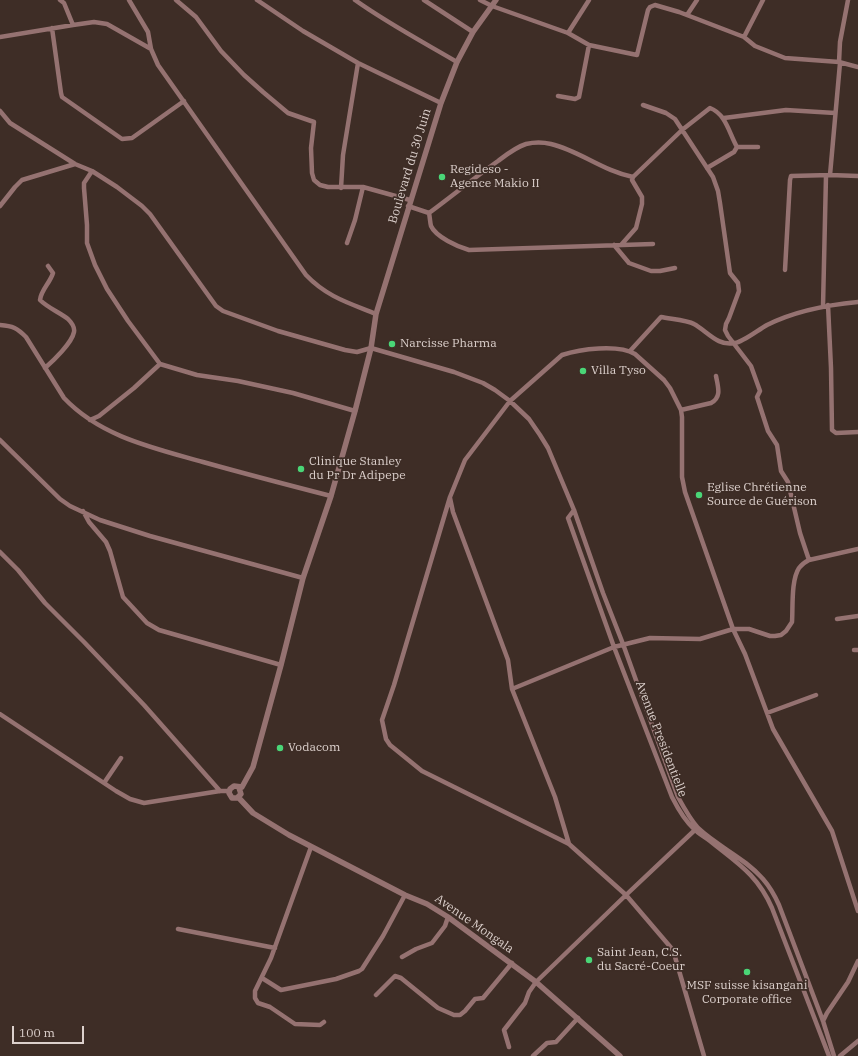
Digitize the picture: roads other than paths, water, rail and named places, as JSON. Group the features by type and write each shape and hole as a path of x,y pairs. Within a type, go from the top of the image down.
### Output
{"street":[{"path":"60,0 64,3 73,25"},
{"path":"130,0 148,32 151,49 158,65 306,275 316,285 338,299 376,314"},
{"path":"176,0 199,22 221,51 263,92 288,113 314,122 311,148 312,173 314,180 320,185 328,187 363,188 410,200"},
{"path":"257,0 303,32 358,63 441,103"},
{"path":"355,0 369,11 458,62"},
{"path":"424,0 473,32"},
{"path":"480,0 492,6 568,34 589,45 637,55 644,22 650,7 655,5 687,15 744,37 755,46 786,58 840,63 858,67"},
{"name":"Boulevard du 30 Juin","path":"238,797 241,793 239,788 242,786 253,767 303,578 331,496 355,411 371,348 376,314 408,206 441,103 458,62 473,32 496,0"},
{"path":"568,34 589,0"},
{"path":"687,15 697,0"},
{"path":"744,37 763,0"},
{"path":"848,0 840,42 840,63 828,175 825,305 831,368 832,430 838,433 858,432"},
{"path":"0,37 94,22 107,24 151,49"},
{"path":"52,28 62,97 122,138 132,138 184,101"},
{"path":"558,96 575,99 579,97 589,45"},
{"path":"341,188 343,155 358,63"},
{"path":"643,105 666,112 675,119 707,168 718,191 730,273 738,283 739,291 725,330 751,366 760,391 757,397 768,431 777,445 782,471 788,482 800,533 809,560"},
{"path":"633,177 682,130 710,108 716,110 724,118 737,147"},
{"path":"724,118 786,110 835,113"},
{"path":"0,111 10,123 75,164 92,171 130,197 150,214 216,306 223,311 278,331 344,350 357,352 371,348"},
{"path":"429,213 485,170 516,148 526,144 538,142 550,144 580,155 606,169 633,177"},
{"path":"707,168 734,152 737,147"},
{"path":"737,147 758,147"},
{"path":"0,206 22,180 75,164"},
{"path":"92,171 84,183 87,243 95,265 107,289 128,321 160,364 197,375 238,381 294,394 355,411"},
{"path":"785,270 790,178 793,176 858,176"},
{"path":"621,245 636,228 642,204 642,197 632,180 633,177"},
{"path":"347,243 355,220 363,188"},
{"path":"408,206 429,213"},
{"path":"429,213 431,225 437,234 462,248 469,250 652,244"},
{"path":"614,246 627,262 651,271 675,268"},
{"path":"45,368 55,360 74,333 74,326 68,320 40,300 40,294 53,273 48,266"},
{"path":"630,351 661,317 693,323 714,339 725,343 735,344 766,325 790,315 825,305 858,302"},
{"path":"0,325 10,326 19,330 26,337 64,398 72,406 90,420 120,437 138,444 331,496"},
{"name":"Avenue Presidentielle","path":"371,348 469,376 495,390 510,401 529,419 548,448 574,510 678,797 696,829"},
{"path":"704,1056 673,950 626,895 569,844 422,771 390,745 386,739 382,720 394,685 450,497 465,460 510,401 562,355 569,352 595,349 630,351 664,380 670,388 682,418 682,477 685,492 733,629 745,654 779,741 818,804 832,830 858,911"},
{"path":"90,420 99,416 134,388 160,364"},
{"path":"680,410 715,401 719,393 716,376"},
{"path":"0,440 60,499 70,506 84,511 100,520 150,536 303,578"},
{"path":"450,497 453,512 508,660 512,689 555,797 569,844"},
{"name":"Avenue Presidentielle","path":"574,510 568,518 614,647 672,797 679,811 696,829 763,878 770,888 779,905 823,1021 834,1056"},
{"path":"84,511 89,522 106,542 123,597 147,623 159,630 281,665"},
{"path":"512,689 614,647 650,638 700,639 733,629 749,629 770,636 781,635 786,631 792,622 794,582 797,572 803,564 809,560 858,550"},
{"path":"0,552 18,570 45,603 139,700 220,790"},
{"path":"595,595 603,593"},
{"path":"836,619 858,616"},
{"path":"767,713 816,695"},
{"path":"0,714 130,799 144,803 220,790 229,791 234,786 242,786"},
{"path":"104,782 121,758"},
{"name":"Avenue Mongala","path":"229,791 232,798 238,797 253,814 263,820 311,847 405,895 427,904 448,917 536,982 620,1056"},
{"path":"509,1047 504,1030 525,1003 529,992 536,982 696,829"},
{"path":"311,847 275,948 255,991 255,998 258,1003 270,1007 295,1024 320,1025 324,1022"},
{"name":"Avenue Presidentielle","path":"749,869 758,881 772,908 829,1056"},
{"path":"262,978 281,990 336,979 359,971 362,969 383,936 405,895"},
{"path":"772,908 779,905"},
{"path":"402,957 416,949 432,943 445,926 448,917"},
{"path":"178,929 275,948"},
{"path":"823,1021 848,982 858,961"},
{"path":"376,995 396,976 438,1008 456,1016 465,1012 475,998 483,998 512,963"},
{"path":"814,1015 820,1015"},
{"path":"533,1056 547,1043 556,1042 578,1018"},
{"path":"840,1056 858,1040"}],"place":[{"name":"Regideso - Agence Makio II","path":"442,177"},
{"name":"Narcisse Pharma","path":"392,344"},
{"name":"Villa Tyso","path":"583,371"},
{"name":"Clinique Stanley du Pr Dr Adipepe","path":"301,469"},
{"name":"Eglise Chrétienne Source de Guérison","path":"699,495"},
{"name":"Vodacom","path":"280,748"},
{"name":"Saint Jean, C.S. du Sacré-Coeur","path":"589,960"},
{"name":"MSF suisse kisangani Corporate office","path":"747,972"}]}
